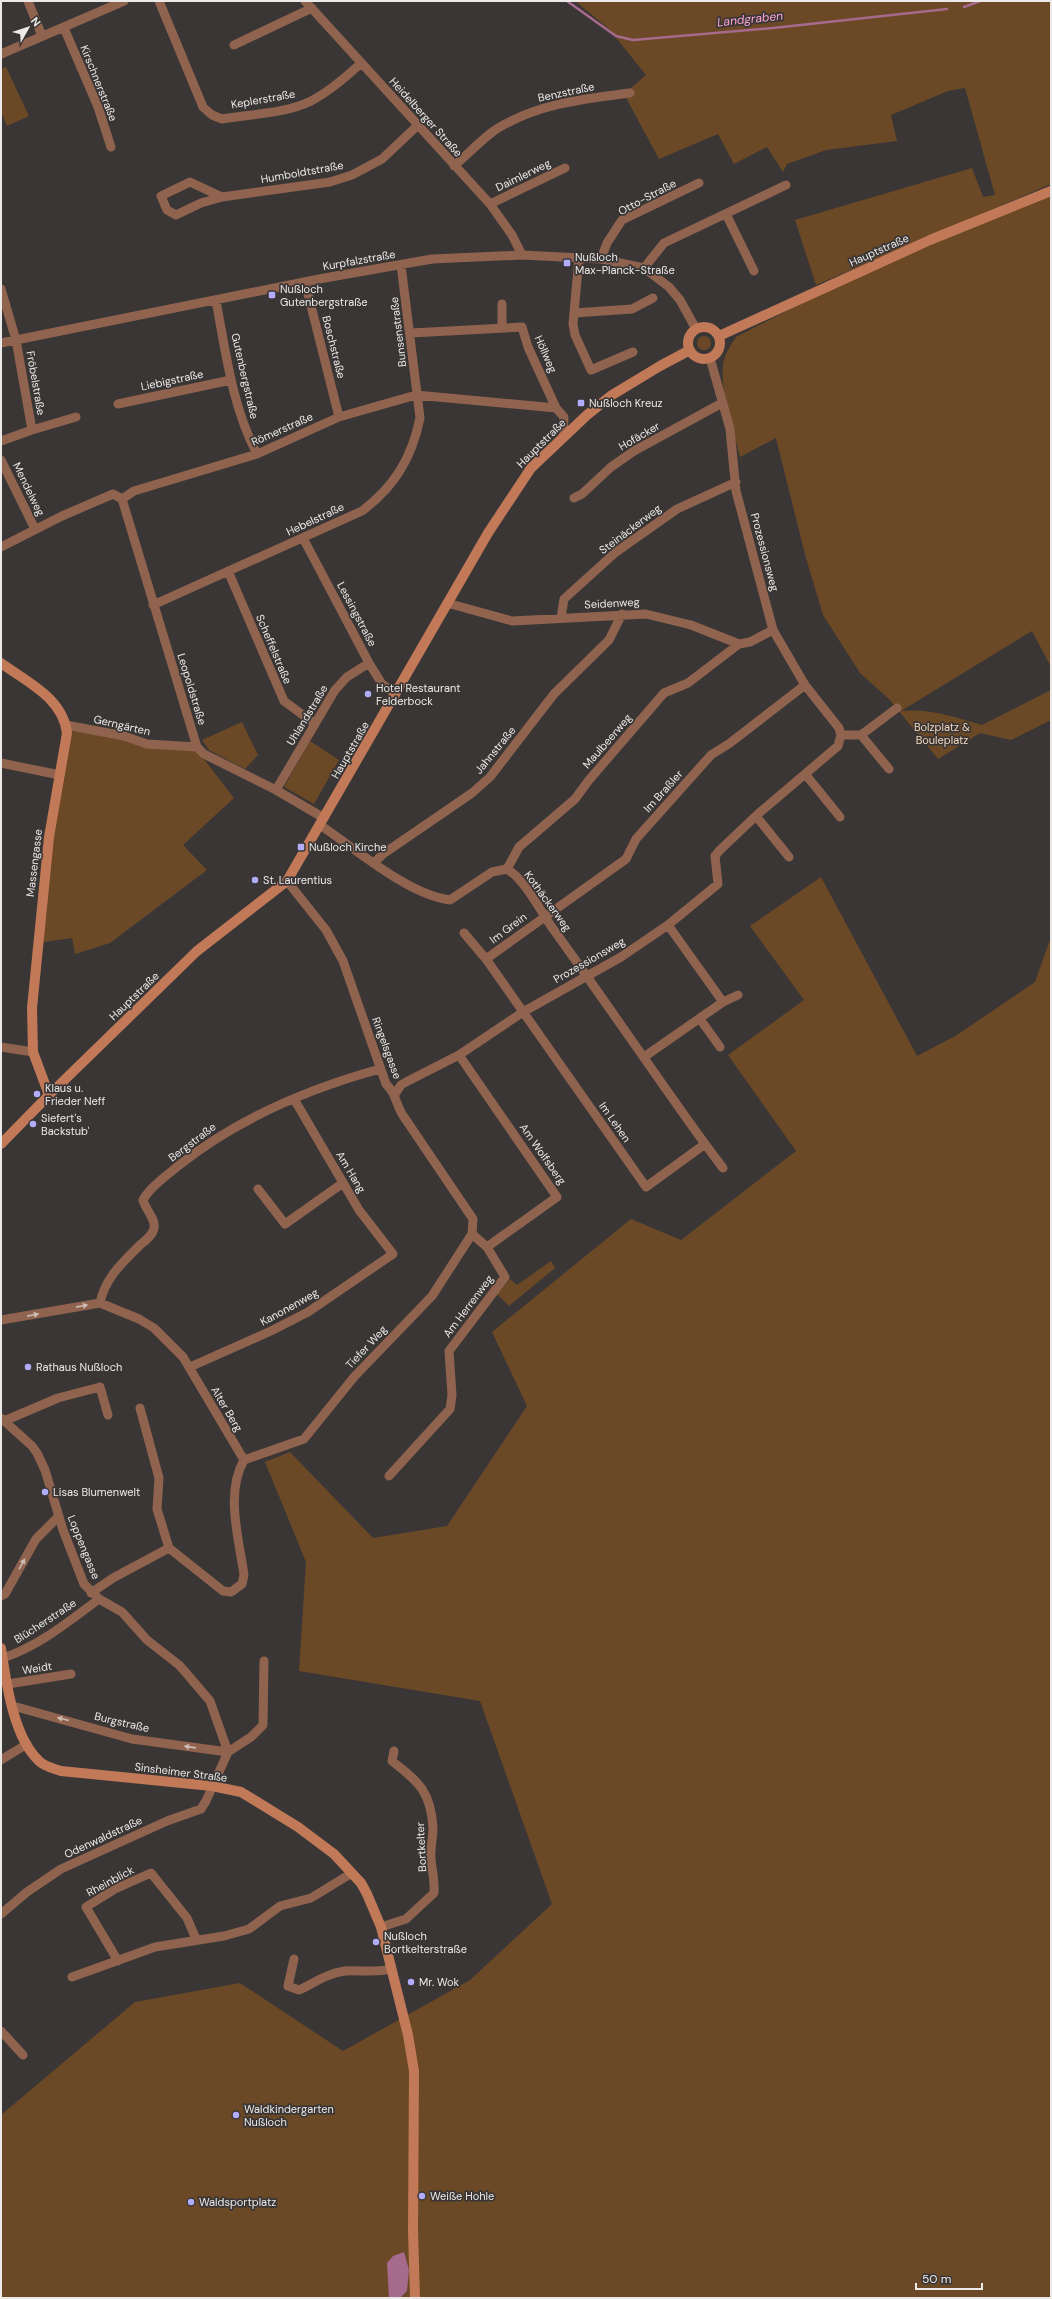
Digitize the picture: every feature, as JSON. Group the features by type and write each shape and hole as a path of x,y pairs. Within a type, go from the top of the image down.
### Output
{"main road":[{"name":"Hauptstraße","path":"719,336 930,240 1051,191"},
{"path":"704,327 711,328 719,336 719,349 710,358 698,358 690,350 688,340 696,329 704,327"},
{"name":"Hauptstraße","path":"1,1144 49,1095 197,951 287,881 447,603 508,500 531,468 563,437 612,395 690,350"},
{"name":"Massengasse","path":"1,663 54,702 66,725 66,742 48,837 32,1008 33,1052 49,1095"},
{"name":"Sinsheimer Straße","path":"2,1653 6,1687 27,1744 40,1762 61,1770 212,1786 241,1792 265,1805 334,1854 352,1873 368,1894 381,1927 408,2035 414,2070 413,2230 415,2298"}],"street":[{"path":"28,1 42,36"},
{"path":"1,54 124,1"},
{"name":"Keplerstraße","path":"159,1 203,107 212,115 222,119 296,107 310,101 338,84 360,64"},
{"name":"Heidelberger Straße","path":"304,1 312,8 360,64 490,204 512,235 522,255"},
{"path":"234,45 312,8"},
{"name":"Kirschnerstraße","path":"64,28 98,107 111,147"},
{"name":"Benzstraße","path":"454,166 494,131 518,117 547,106 630,93"},
{"name":"Humboldtstraße","path":"222,197 190,182 162,196 167,210 176,215 201,203 222,197 330,182 352,175 382,159 417,126"},
{"name":"Daimlerweg","path":"490,204 565,168"},
{"name":"Otto-Straße","path":"601,259 607,243 622,220 699,183"},
{"path":"644,268 664,243 786,185"},
{"path":"726,214 754,272"},
{"name":"Kurpfalzstraße","path":"1,343 99,322 432,259 522,255 601,259 644,268 669,287 680,300 696,329"},
{"path":"579,258 573,324 575,334 590,370 633,352"},
{"name":"Bunsenstraße","path":"401,265 411,333 416,395"},
{"name":"Boschstraße","path":"305,282 339,417"},
{"name":"Fröbelstraße","path":"1,290 6,321 16,340 32,430"},
{"path":"574,313 632,309 653,298"},
{"name":"Gutenbergstraße","path":"216,300 231,380 242,422 257,454"},
{"path":"502,304 502,328"},
{"name":"Höllweg","path":"411,333 522,327 528,348 556,408"},
{"name":"Prozessionsweg","path":"395,1094 401,1085 458,1055 523,1012 620,957 668,925 718,884 715,856 756,816 834,752 838,746 842,735 839,728 804,685 773,630 736,491 733,445 710,358"},
{"name":"Liebigstraße","path":"118,404 231,380"},
{"name":"Römerstraße","path":"122,499 134,491 257,454 339,417 416,395 556,408"},
{"name":"Hebelstraße","path":"153,605 362,511 387,490 406,462 416,438 420,418 416,395"},
{"name":"Hofäcker","path":"574,498 582,494 611,467 634,451 722,403"},
{"path":"556,408 564,417 563,437"},
{"name":"Fröbelstraße","path":"1,441 76,417"},
{"name":"Mendelweg","path":"1,460 35,529"},
{"name":"Steinäckerweg","path":"560,618 564,599 616,552 677,509 736,482"},
{"path":"1,547 35,529 113,494 122,499"},
{"name":"Leopoldstraße","path":"122,499 197,747"},
{"name":"Lessingstraße","path":"303,538 369,663 382,684 396,694"},
{"name":"Scheffelstraße","path":"228,571 284,701 315,724"},
{"name":"Seidenweg","path":"447,603 512,621 622,614 646,614 692,625 740,644"},
{"name":"Jahnstraße","path":"374,863 383,854 472,793 490,777 554,694 609,640 622,614"},
{"path":"740,644 750,642 773,630"},
{"name":"Maulbeerweg","path":"507,869 519,847 575,799 589,780 664,693 688,683 740,644"},
{"name":"Uhlandstraße","path":"276,790 335,690 347,677 369,663"},
{"name":"Im Braßler","path":"544,916 626,859 636,839 711,755 730,743 804,685"},
{"path":"842,735 861,735 897,708"},
{"name":"Gerngärten","path":"66,725 124,736 147,744 197,747"},
{"path":"861,735 889,769"},
{"path":"197,747 204,754 276,790 322,821 374,863"},
{"path":"1,763 60,775"},
{"path":"806,775 840,817"},
{"path":"756,816 790,857"},
{"name":"Kothäckerweg","path":"374,863 430,896 450,900 492,872 507,869 515,875 587,975"},
{"name":"Ringelsgasse","path":"287,881 326,930 343,961 380,1069 386,1084 395,1094 396,1104 473,1219"},
{"name":"Im Grein","path":"486,959 544,916"},
{"path":"668,925 723,1002"},
{"name":"Im Grein","path":"464,933 486,959 523,1012"},
{"path":"587,975 722,1168"},
{"path":"644,1058 723,1002 738,995"},
{"name":"Im Lehen","path":"523,1012 646,1187 704,1144"},
{"path":"700,1019 720,1048"},
{"path":"1,1047 33,1052"},
{"name":"Am Wolfsberg","path":"458,1055 557,1197 487,1247"},
{"name":"Bergstraße","path":"100,1303 106,1282 120,1265 149,1237 154,1229 153,1219 144,1207 143,1200 146,1194 216,1137 252,1117 343,1079 380,1069"},
{"name":"Am Hang","path":"294,1099 359,1210 393,1254"},
{"path":"258,1189 285,1224 343,1183"},
{"name":"Tiefer Weg","path":"244,1460 304,1439 354,1377 432,1296 472,1234 473,1219"},
{"name":"Am Herrenweg","path":"389,1476 450,1409 452,1395 450,1351 505,1277 487,1247 472,1234"},
{"name":"Kanonenweg","path":"190,1367 271,1331 308,1312 393,1254"},
{"path":"1,1320 100,1303"},
{"name":"Alter Berg","path":"100,1303 139,1319 154,1328 179,1352 190,1367 244,1460"},
{"path":"3,1419 58,1398 100,1387 108,1415"},
{"path":"140,1408 159,1478 157,1509 170,1548 223,1591 231,1592 242,1584 244,1575 234,1495 237,1475 244,1460"},
{"name":"Loppengasse","path":"3,1419 32,1446 37,1453 45,1470 74,1561 84,1584 95,1596 122,1612 147,1640 179,1664 210,1701 228,1752"},
{"path":"1,1596 5,1594 36,1539 59,1516"},
{"path":"95,1596 113,1578 170,1548"},
{"name":"Blücherstraße","path":"2,1653 17,1653 43,1640 95,1596"},
{"path":"212,1786 228,1752 251,1737 263,1725 264,1661"},
{"name":"Weidt","path":"6,1687 71,1674"},
{"name":"Burgstraße","path":"13,1706 132,1739 228,1752"},
{"path":"1,1760 27,1744"},
{"name":"Bortkelter","path":"381,1927 406,1919 434,1893 435,1879 431,1859 433,1829 429,1802 417,1780 392,1761 394,1751"},
{"name":"Odenwaldstraße","path":"1,1914 27,1892 61,1869 167,1820 201,1809 206,1802 212,1786"},
{"name":"Rheinblick","path":"118,1960 86,1908 115,1890 151,1873 187,1918 196,1939"},
{"path":"72,1977 155,1946 224,1936 249,1929 280,1906 311,1898 352,1873"},
{"path":"294,1959 288,1986 299,1990 320,1978 344,1971 377,1972 391,1969"},
{"path":"1,2031 23,2055"}],"green space":[{"path":"575,1 1051,1 1051,184 816,285 795,220 972,168 983,197 995,195 965,88 948,91 891,115 897,141 826,150 787,164 783,172 767,147 734,164 718,134 659,159 624,94 646,75 609,29"},
{"path":"6,67 29,116 7,126 1,112 1,69"},
{"name":"Bolzplatz & Bouleplatz","path":"1051,195 1051,667 1032,631 901,711 911,710 932,712 982,725 1051,690 1051,720 1011,740 980,733 938,759 889,699 860,673 823,615 806,558 776,438 740,457 725,399 723,366 728,351 736,337 845,281"},
{"path":"701,336 707,336 711,340 711,346 707,350 701,350 697,346 697,340"},
{"path":"242,722 258,755 245,769 209,750 202,740"},
{"path":"72,730 197,750 234,798 183,845 207,870 110,943 75,954 72,938 44,942 44,915 49,862 57,809"},
{"path":"310,741 339,760 314,804 284,787"},
{"path":"821,877 917,1056 957,1035 1035,982 1051,937 1051,2298 1,2298 1,2115 135,2002 240,1983 343,2051 470,1980 552,1904 480,1701 299,1671 306,1562 265,1462 290,1452 373,1538 447,1526 527,1406 492,1332 631,1219 681,1240 796,1151 728,1055 804,1000 750,926"},
{"path":"551,1261 555,1268 509,1306 497,1294 510,1279 517,1285"}],"shaded area":[{"path":"404,2252 409,2270 407,2291 400,2298 389,2298 387,2263 393,2256"}],"waterway":[{"name":"Landgraben","path":"567,1 616,36 633,40 773,28 947,9"},
{"name":"Landgraben","path":"964,7 980,1"}],"place":[{"name":"Nußloch Max-Planck-Straße","path":"567,263"},
{"name":"Nußloch Gutenbergstraße","path":"272,295"},
{"name":"Nußloch Kreuz","path":"581,403"},
{"name":"Hotel Restaurant Felderbock","path":"368,694"},
{"name":"Nußloch Kirche","path":"301,847"},
{"name":"St. Laurentius","path":"255,880"},
{"name":"Klaus u. Frieder Neff","path":"37,1094"},
{"name":"Siefert's Backstub'","path":"33,1124"},
{"name":"Rathaus Nußloch","path":"28,1367"},
{"name":"Lisas Blumenwelt","path":"45,1492"},
{"name":"Nußloch Bortkelterstraße","path":"376,1942"},
{"name":"Mr. Wok","path":"411,1982"},
{"name":"Waldkindergarten Nußloch","path":"236,2115"},
{"name":"Weiße Hohle","path":"422,2196"},
{"name":"Waldsportplatz","path":"191,2202"}]}
